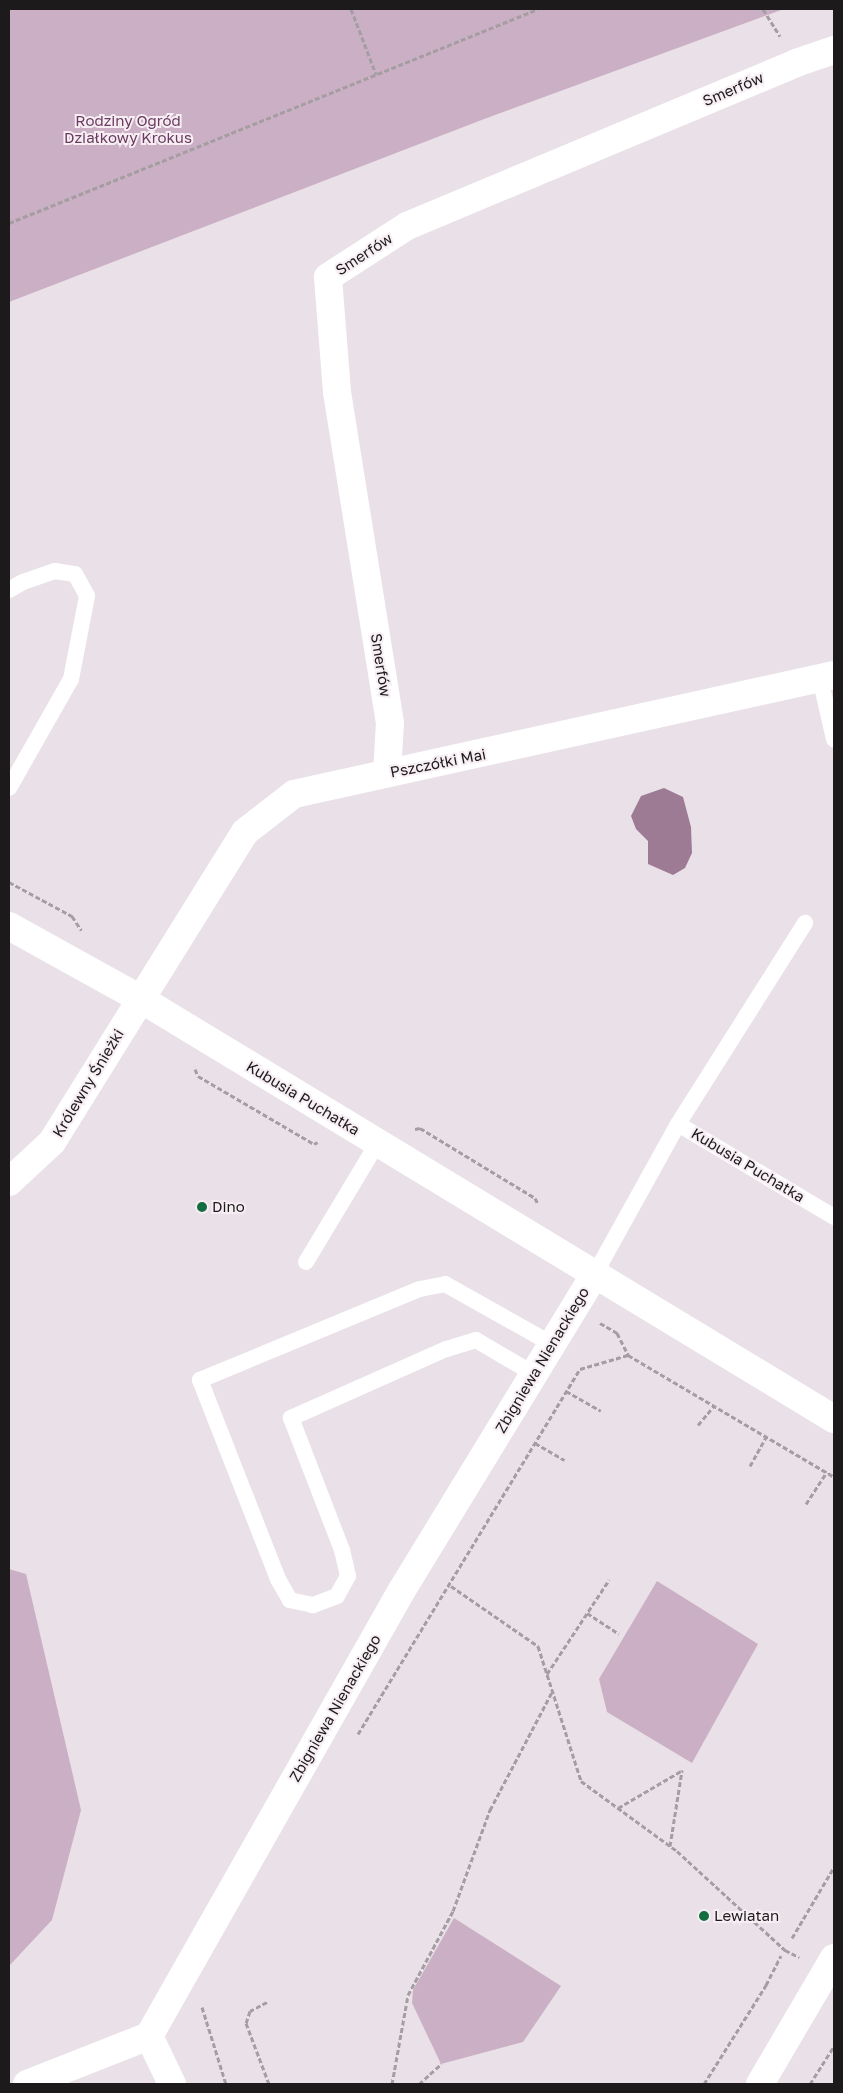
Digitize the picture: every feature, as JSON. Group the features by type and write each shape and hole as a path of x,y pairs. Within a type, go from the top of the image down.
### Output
{"street":[{"name":"Smerfów","path":"387,773 390,723 336,392 328,277 407,226 796,63 834,50"},
{"name":"Pszczółki Mai","path":"139,998 245,832 294,794 574,735 827,677"},
{"name":"Kubusia Puchatka","path":"9,926 139,998 377,1144 596,1272 834,1419"},
{"name":"Królewny Śnieżki","path":"9,1182 52,1142 139,998"},
{"name":"Zbigniewa Nienackiego","path":"149,2036 402,1590 596,1272"},
{"path":"760,2084 834,1958"},
{"path":"27,2084 149,2036 172,2084"}],"lane":[{"path":"9,590 23,582 55,571 75,574 87,596 71,679 9,788"},
{"path":"827,677 834,739"},
{"path":"678,1124 805,923"},
{"name":"Kubusia Puchatka","path":"596,1272 678,1124 834,1217"},
{"path":"306,1262 377,1144"},
{"path":"534,1374 476,1340 446,1349 291,1418 342,1550 348,1576 337,1596 313,1605 290,1600 278,1579 200,1380 420,1289 445,1284 552,1344"}],"path":[{"path":"351,9 376,74"},
{"path":"9,223 538,9"},
{"path":"9,882 72,916 82,932"},
{"path":"192,1061 198,1076 314,1144 321,1140"},
{"path":"406,1129 420,1128 535,1198 539,1206"},
{"path":"574,1308 617,1333 628,1355 834,1477"},
{"path":"356,1737 451,1586 580,1369 628,1355"},
{"path":"566,1391 601,1411"},
{"path":"698,1425 714,1406"},
{"path":"750,1466 766,1437"},
{"path":"535,1443 564,1460"},
{"path":"806,1504 827,1472"},
{"path":"547,1674 609,1580"},
{"path":"451,1586 538,1646 580,1781 670,1846 785,1950"},
{"path":"588,1613 619,1634"},
{"path":"392,2084 408,1995 453,1911 490,1810 552,1692"},
{"path":"618,1808 682,1770 670,1846"},
{"path":"792,1938 834,1867"},
{"path":"704,2084 766,1985 781,1956"},
{"path":"200,2002 226,2084"},
{"path":"267,2002 250,2012 246,2024 269,2084"},
{"path":"810,2084 834,2046"},
{"path":"420,2084 441,2064"}],"green space":[{"name":"Rodziny Ogród Działkowy Krokus","path":"9,9 784,9 479,121 9,302"},
{"path":"9,1569 26,1574 81,1810 52,1920 9,1966"},
{"path":"657,1581 758,1644 692,1763 607,1712 599,1679"},
{"path":"454,1918 561,1986 523,2042 441,2064 412,2003 413,1990"}],"shaded area":[{"path":"664,788 683,797 691,827 692,853 685,868 673,875 648,864 648,841 636,829 631,816 641,796"}],"place":[{"name":"Dino","path":"202,1207"},
{"name":"Lewiatan","path":"704,1916"}]}
